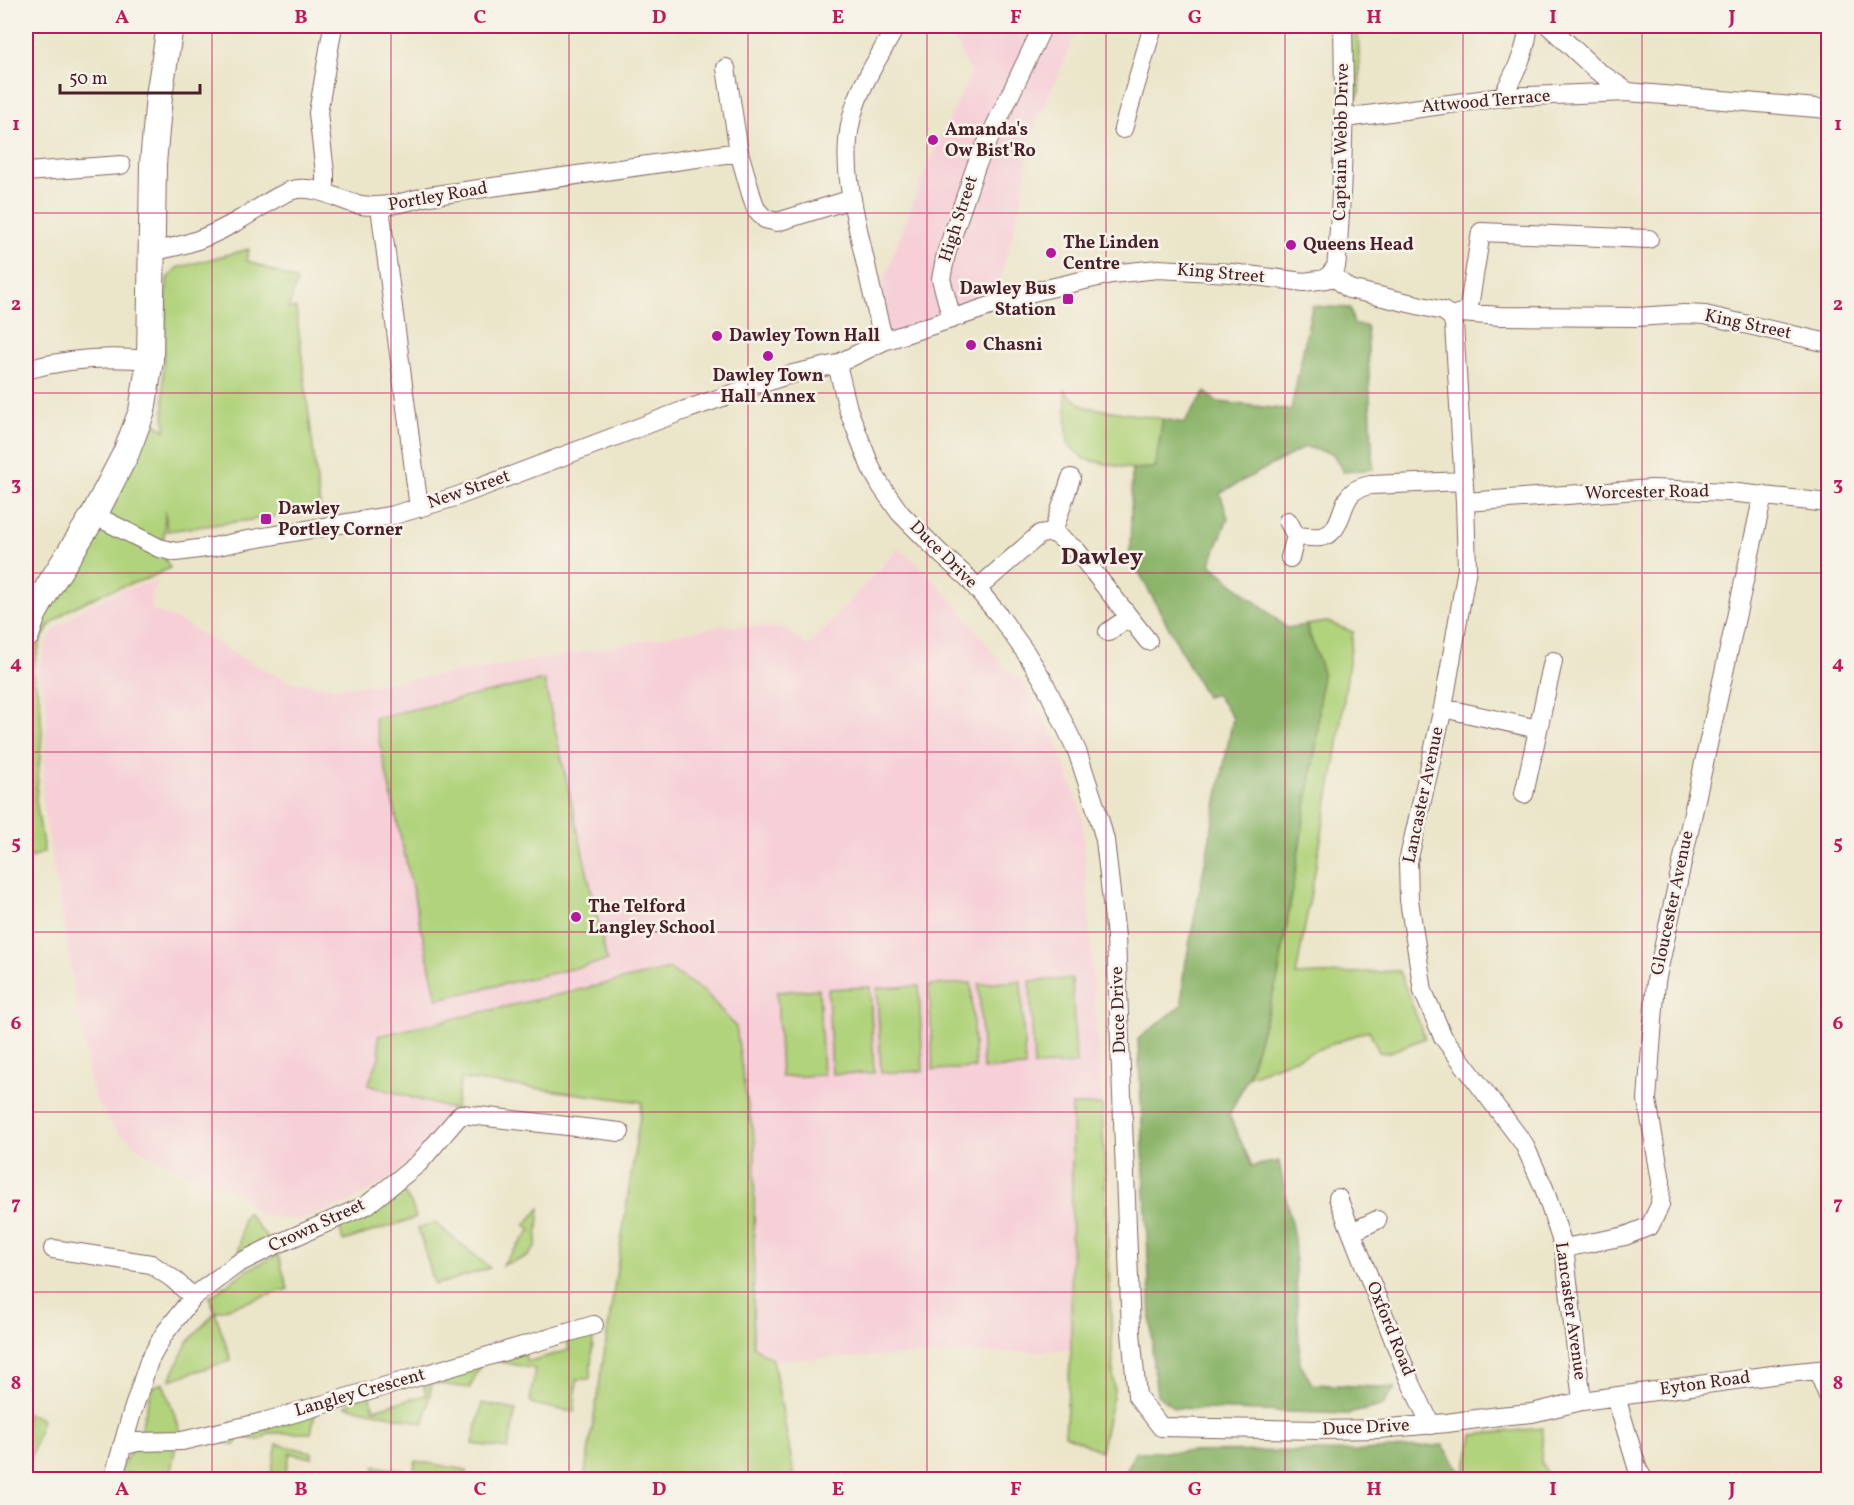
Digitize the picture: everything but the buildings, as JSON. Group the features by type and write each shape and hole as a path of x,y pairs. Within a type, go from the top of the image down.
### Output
{"main road":[{"path":"28,621 94,515 126,453 142,411 150,360 153,164 159,96 170,26"}],"street":[{"path":"325,193 318,113 333,26"},
{"path":"885,341 852,199 848,146 851,120 861,92 896,26"},
{"name":"High Street","path":"952,318 941,279 946,254 976,166 1043,26"},
{"path":"1123,129 1153,26"},
{"name":"Captain Webb Drive","path":"1334,266 1342,194 1345,118 1343,26"},
{"path":"1502,97 1528,36 1528,26"},
{"name":"Attwood Terrace","path":"1549,26 1596,70 1628,92"},
{"path":"726,68 739,152 756,209 765,219 777,222 852,199"},
{"name":"Attwood Terrace","path":"1345,118 1502,97 1628,92 1828,109"},
{"name":"Portley Road","path":"151,251 190,244 214,234 297,189 325,193 357,204 380,207 429,196 739,152"},
{"path":"26,172 121,165"},
{"path":"380,207 419,508"},
{"name":"Lancaster Avenue","path":"1582,1401 1564,1248 1544,1188 1524,1144 1443,1037 1423,991 1409,900 1408,862 1443,708 1467,568 1454,324 1460,314 1481,232 1649,239"},
{"path":"1334,266 1349,290 1460,314"},
{"name":"King Street","path":"885,341 1033,292 1146,269 1231,273 1304,282 1326,279 1334,266"},
{"name":"King Street","path":"1460,314 1625,317 1705,315 1828,343"},
{"name":"New Street","path":"94,515 159,548 176,552 394,515 455,497 685,410 784,376 837,364 885,341"},
{"path":"26,370 73,360 136,358 150,360"},
{"name":"Duce Drive","path":"837,364 848,409 871,468 888,497 900,513 968,578 999,614 1043,680 1077,751 1105,840 1116,937 1131,1332 1137,1396 1161,1427 1319,1430 1431,1425 1532,1413 1582,1401"},
{"path":"1053,532 1071,478"},
{"path":"1290,558 1292,529 1322,537 1330,533 1337,525 1347,499 1359,488 1371,485 1464,481"},
{"name":"Worcester Road","path":"1465,502 1652,489 1729,492 1828,503"},
{"name":"Gloucester Avenue","path":"1564,1248 1625,1236 1650,1226 1660,1205 1661,1180 1647,1100 1656,981 1763,495"},
{"path":"977,589 1040,534 1053,532 1077,551 1148,641"},
{"path":"1108,632 1129,617"},
{"path":"1524,794 1553,661"},
{"path":"1443,708 1538,729"},
{"name":"Crown Street","path":"113,1479 149,1361 164,1334 193,1297 237,1264 367,1205 419,1163 461,1114 620,1132"},
{"name":"Oxford Road","path":"1338,1198 1409,1379 1431,1425"},
{"path":"1352,1232 1377,1220"},
{"path":"53,1249 151,1264 193,1297"},
{"name":"Langley Crescent","path":"122,1446 137,1442 182,1441 260,1422 594,1325"},
{"path":"1823,1370 1828,1396"},
{"name":"Eyton Road","path":"1582,1401 1823,1370"},
{"path":"1616,1397 1638,1470 1644,1479"}],"shaded area":[{"path":"948,26 1079,26 1031,137 1022,198 995,298 884,336 881,290 926,170 971,73"},
{"name":"The Telford Langley School","path":"898,548 919,565 958,607 1004,667 1025,684 1057,742 1082,815 1102,1105 1072,1106 1071,1350 773,1360 753,1346 755,1141 745,1090 642,1102 461,1079 455,1110 418,1154 389,1179 347,1204 298,1221 258,1215 240,1194 146,1154 115,1129 95,1098 90,1080 42,789 47,708 37,671 45,646 55,629 81,609 124,589 159,581 151,592 152,610 180,621 252,664 292,682 334,688 381,684 551,658 722,626 785,628 808,647"}],"green space":[{"path":"1343,26 1358,26 1360,92 1345,118"},
{"path":"249,249 246,260 297,281 288,309 296,308 320,507 258,519 167,531 165,511 164,536 159,548 170,568 149,578 106,592 70,609 50,625 41,640 32,672 40,700 42,734 36,800 44,852 31,858 26,847 26,635 142,411 165,431 163,376 167,279 177,268"},
{"path":"1312,306 1350,308 1354,325 1367,326 1373,469 1343,472 1333,454 1305,447 1220,493 1228,518 1210,564 1287,628 1306,625 1322,670 1317,739 1278,977 1248,1077 1229,1115 1252,1166 1279,1161 1294,1238 1300,1363 1312,1384 1395,1388 1382,1406 1348,1414 1174,1408 1157,1395 1153,1364 1138,1039 1182,1005 1183,977 1233,718 1216,694 1206,697 1130,555 1132,469 1155,468 1163,419 1184,423 1205,392 1218,402 1291,410"},
{"path":"1065,390 1086,407 1163,419 1155,468 1132,469 1084,459 1068,444"},
{"path":"1327,622 1353,632 1337,751 1296,975 1399,971 1425,1038 1387,1053 1379,1052 1369,1030 1248,1077 1278,977 1317,739 1322,670 1306,625"},
{"path":"544,680 607,961 437,999 374,718"},
{"path":"670,969 706,993 736,1027 755,1141 753,1346 773,1360 795,1479 584,1479 642,1102 461,1079 455,1110 368,1085 380,1055 378,1036"},
{"path":"1072,979 1076,1064 1034,1066 1030,981"},
{"path":"1021,981 1025,1067 983,1069 979,984"},
{"path":"971,983 975,1068 933,1070 929,985"},
{"path":"919,986 923,1071 881,1073 877,988"},
{"path":"870,987 874,1073 832,1074 828,989"},
{"path":"819,989 823,1075 781,1077 777,992"},
{"path":"1072,1105 1102,1105 1114,1391 1101,1451 1065,1435 1071,1350"},
{"path":"396,1181 412,1205 416,1218 343,1241 337,1219"},
{"path":"540,1208 536,1247 527,1257 502,1265 531,1230 525,1225"},
{"path":"247,1212 273,1246 237,1264 243,1218"},
{"path":"435,1223 490,1268 435,1285 418,1228"},
{"path":"278,1255 288,1289 215,1312 210,1297 247,1270"},
{"path":"215,1312 231,1360 170,1380 187,1343"},
{"path":"594,1325 590,1379 577,1379 574,1412 533,1404 530,1401 535,1369 483,1358 470,1388 432,1383 424,1423 345,1406 368,1391 374,1409 426,1395 421,1375 522,1346 527,1362 569,1350 566,1333"},
{"path":"163,1383 181,1433 177,1441 169,1479 113,1480 137,1442 152,1387"},
{"path":"482,1403 516,1410 508,1449 473,1444"},
{"path":"26,1413 42,1419 26,1475"},
{"path":"315,1414 311,1433 269,1433 260,1440 238,1437 236,1445 215,1441"},
{"path":"1543,1428 1541,1463 1550,1479 1466,1479 1464,1475 1473,1435"},
{"path":"277,1444 312,1452 312,1458 290,1453 284,1479 270,1479"},
{"path":"1443,1445 1466,1479 1123,1479 1135,1452 1364,1451"},
{"path":"416,1461 467,1470 466,1479 447,1479 414,1472 412,1479 393,1479 392,1476 374,1471 375,1466 413,1472"}],"place":[{"name":"Amanda's Ow Bist'Ro","path":"933,140"},
{"name":"Queens Head","path":"1291,245"},
{"name":"The Linden Centre","path":"1051,253"},
{"name":"Dawley Bus Station","path":"1068,299"},
{"name":"Dawley Town Hall","path":"717,336"},
{"name":"Chasni","path":"971,345"},
{"name":"Dawley Town Hall Annex","path":"768,356"},
{"name":"Dawley Portley Corner","path":"266,519"},
{"name":"The Telford Langley School","path":"576,917"}],"district":[{"name":"Dawley","path":"1102,558"}]}
